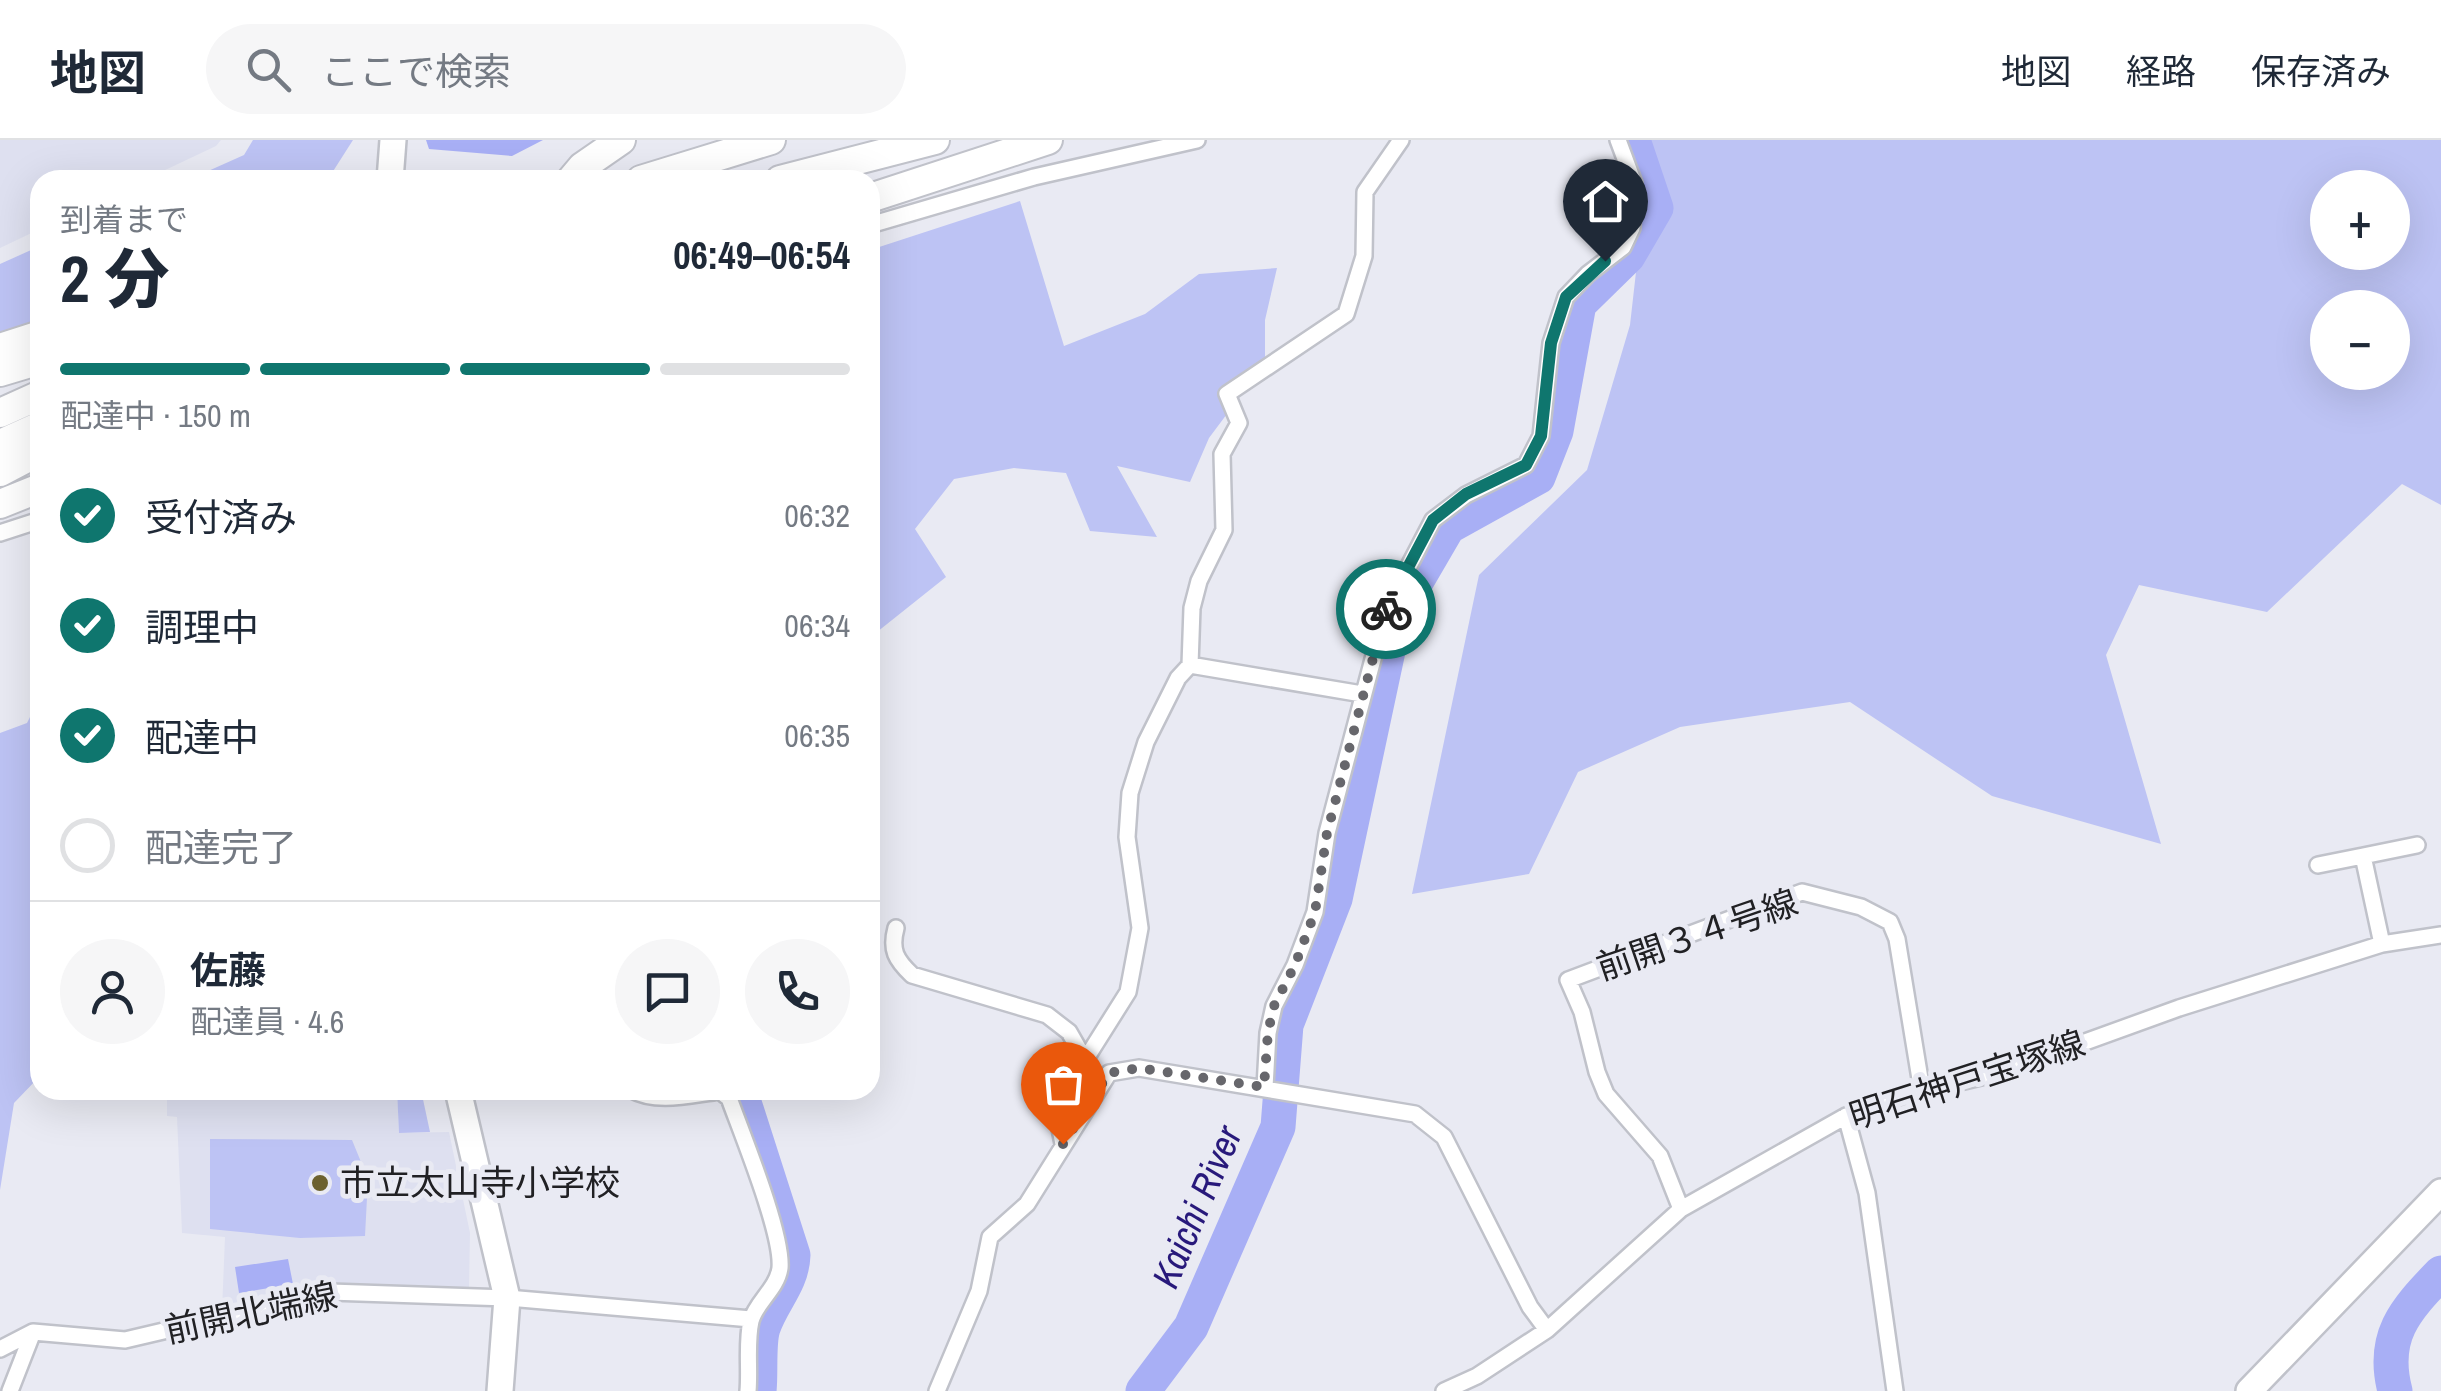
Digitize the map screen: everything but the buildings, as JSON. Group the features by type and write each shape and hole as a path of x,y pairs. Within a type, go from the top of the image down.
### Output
{"highway":[{"path":"579,170 620,140"},
{"path":"673,170 771,140"},
{"path":"819,170 935,140"},
{"path":"880,195 1048,140"},
{"path":"0,348 30,338"},
{"path":"0,372 30,363"},
{"path":"0,412 30,399"},
{"path":"0,444 30,430"},
{"path":"0,472 30,456"},
{"path":"0,504 30,492"}],"main road":[{"path":"390,170 392,140"},
{"path":"460,1100 507,1298 500,1391"},
{"path":"2249,1391 2441,1192"}],"street":[{"path":"880,222 1034,177 1196,140"},
{"path":"1063,1144 1056,1114 1128,992 1140,928 1128,837 1130,792 1146,742 1178,678 1190,665 1192,608 1199,581 1224,530 1222,454 1240,422 1227,394 1346,314 1364,256 1365,192 1400,140"},
{"path":"1265,1087 1268,1032 1274,1006 1315,912 1327,833 1386,610 1433,520 1466,494 1526,465 1541,436 1551,343 1566,297 1623,247 1632,228 1634,183 1618,140"},
{"path":"0,532 30,523"},
{"path":"1190,665 1362,694"},
{"path":"2318,865 2417,845"},
{"path":"2363,856 2382,944"},
{"name":"前開３４号線","path":"1680,1209 1660,1156 1606,1094 1582,1012 1568,980 1802,892 1861,907 1890,922 1897,939 1922,1091"},
{"path":"896,928 896,960 912,975 1047,1015 1069,1032 1085,1060"},
{"name":"明石神戸宝塚線","path":"1444,1391 1476,1376 1547,1330 1680,1209 1846,1116 1922,1091 2002,1072 2178,1008 2382,944 2441,935"},
{"path":"937,1391 979,1291 990,1236 1026,1204 1109,1073 1139,1068 1415,1114 1444,1137 1530,1307 1547,1330"},
{"path":"730,1100 754,1165 780,1266 776,1283 751,1319 748,1391"},
{"path":"1846,1116 1866,1193 1896,1391"},
{"name":"前開北端線","path":"33,1332 125,1340 330,1292 507,1298 751,1319"},
{"path":"0,1348 33,1332"},
{"path":"10,1391 33,1332"},
{"path":"1476,1376 1486,1391"}],"shaded area":[{"path":"0,140 221,140 165,170 30,170 30,234 0,248"},
{"path":"253,140 353,140 334,170 210,170 244,155"},
{"path":"426,140 543,140 512,156 429,149"},
{"path":"1651,140 2441,140 2441,505 2402,484 2267,612 2139,585 2106,655 2161,844 1992,796 1850,702 1680,727 1578,772 1529,874 1412,894 1479,575 1587,470 1630,325"},
{"path":"1020,201 1064,346 1145,314 1199,274 1277,268 1265,320 1265,363 1209,438 1190,482 1117,466 1157,537 1090,531 1066,473 1014,468 954,479 915,529 946,577 880,630 880,247"},
{"path":"30,250 30,322 0,335 0,264"},
{"path":"30,717 30,1086 14,1103 0,1190 0,733 27,723"},
{"name":"市立太山寺小学校","path":"167,1100 397,1100 399,1133 449,1132 470,1233 469,1288 319,1288 222,1311 225,1237 182,1233 177,1117 167,1116"},
{"path":"397,1100 423,1100 430,1132 399,1133"},
{"path":"210,1139 352,1140 368,1179 365,1236 300,1238 210,1229"},
{"path":"288,1259 293,1284 239,1293 235,1267"}],"waterway":[{"name":"Kaichi River","path":"1143,1391 1191,1327 1278,1127 1286,1025 1335,899 1395,618 1448,527 1538,477 1556,431 1579,304 1628,256 1656,208 1633,140"},
{"path":"743,1100 793,1255 789,1275 763,1328 759,1391"},
{"path":"2395,1391 2391,1355 2399,1326 2441,1273"}],"way so far":[{"path":"1063,1144 1109,1073 1139,1068 1264,1087 1274,1006 1315,912 1327,833 1386,609"}],"place":[{"name":"市立太山寺小学校","path":"320,1183"}],"route":[{"path":"1386,609 1433,520 1466,494 1526,465 1541,436 1551,343 1566,297 1605,261"}]}
